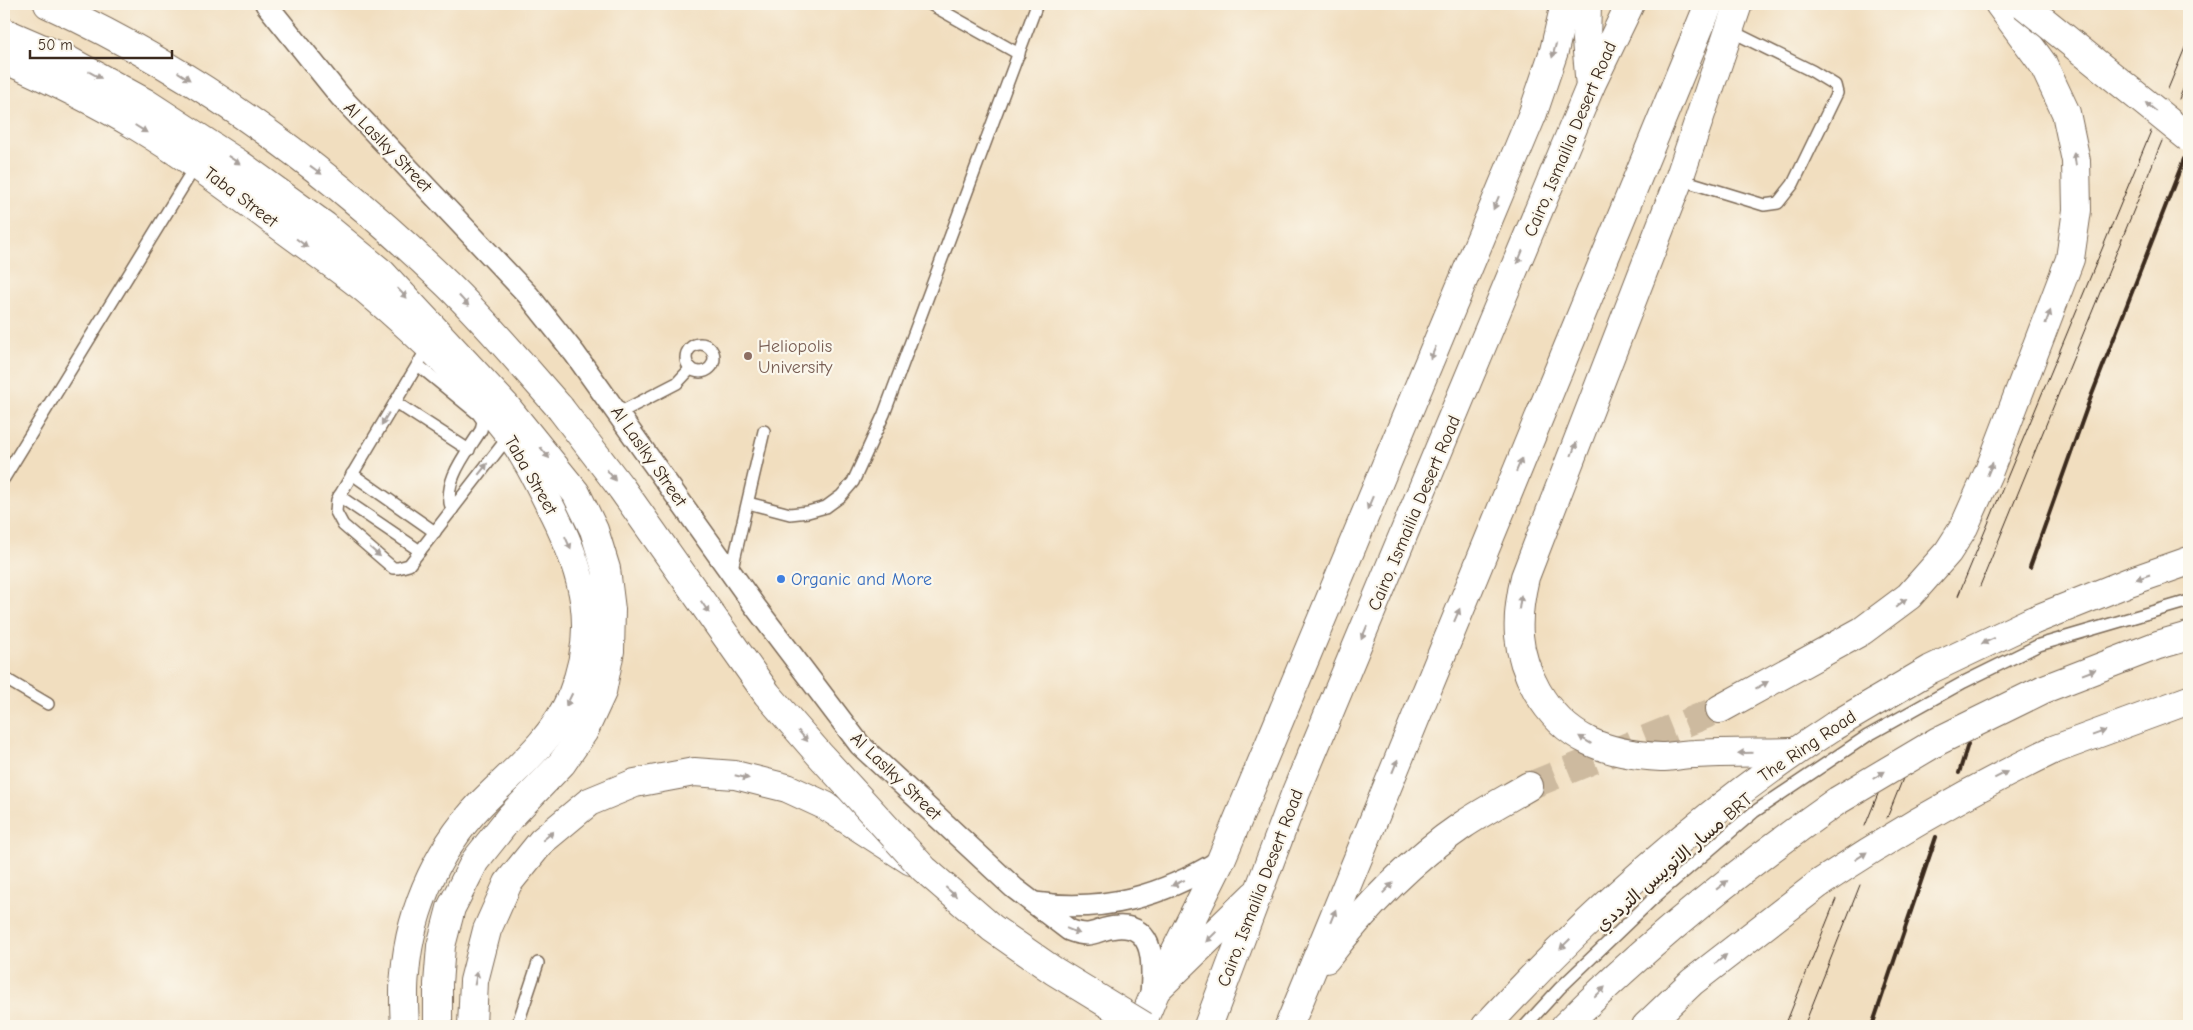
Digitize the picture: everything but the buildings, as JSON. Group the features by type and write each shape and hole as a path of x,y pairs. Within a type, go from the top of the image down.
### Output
{"main road":[{"path":"48,4 85,21 165,65 219,99 338,186 397,237 449,286 502,342 560,408 622,489 767,694 924,869 992,928 1054,970 1148,1011"},
{"path":"1148,1011 1220,860 1534,113 1554,51 1565,4"},
{"path":"1587,4 1586,40 1590,87"},
{"name":"Cairo, Ismailia Desert Road","path":"1208,1026 1296,792 1590,87 1630,4"},
{"path":"1289,1026 1709,4"},
{"path":"1738,4 1679,179 1525,577 1520,600 1518,630 1520,655 1545,705 1570,730 1596,746 1661,757 1694,754 1794,752"},
{"path":"1720,709 1862,631 1909,596 1948,552 1964,528 1989,471 2070,259 2078,210 2076,161 2066,114 2043,64 1999,4"},
{"path":"2023,4 2189,138"},
{"path":"4,32 64,58 146,103 238,163 317,220 373,281 505,404 576,493 594,530 606,569 612,610 610,651 602,692 584,731 562,763 510,817 474,861 451,908 441,946 438,984 438,1026"},
{"name":"Taba Street","path":"4,59 52,81 136,126 373,281 423,356 479,398 509,435 524,457 570,545 582,580 587,619 584,658 572,695 554,730 526,762 487,797 455,835 430,878 413,925 404,975 405,1026"},
{"name":"The Ring Road","path":"1486,1026 1582,927 1641,874 1728,802 1794,752 1834,726 1931,669 2032,621 2129,582 2189,561"},
{"path":"1566,1026 1630,964 1696,906 1765,852 1837,801 1938,740 2044,689 2158,645 2189,636"},
{"path":"1646,1026 1692,982 1820,883 1918,820 2004,773 2053,750 2189,700"},
{"path":"472,1026 474,981 487,930 508,884 542,841 589,802 635,783 694,772 736,775 787,788 826,806 924,869"},
{"path":"1301,993 1347,930 1401,874 1462,826 1529,786"},
{"path":"1148,1011 1259,890"},
{"path":"1667,1026 1692,982"}],"street":[{"name":"Al Laslky Street","path":"266,4 340,96 528,296 575,354 619,413 731,574 860,745 1014,888 1068,930 1079,934 1090,934 1117,927 1125,927 1140,934 1146,940 1152,954 1148,1011"},
{"path":"1034,903 1078,907 1122,901 1174,885 1220,860"}],"lane":[{"path":"930,4 1018,54"},
{"path":"748,503 790,514 808,512 826,507 841,496 853,482 884,414 1037,4"},
{"path":"1679,179 1764,205 1778,203 1793,184 1837,93 1835,85 1812,71 1729,30"},
{"path":"4,478 196,164"},
{"path":"452,510 448,500 450,484 483,426 481,417 423,356 339,496 336,512 343,525 393,568 408,565 435,532 452,510 509,435"},
{"path":"619,413 677,383 691,368"},
{"path":"395,402 468,450"},
{"path":"731,574 764,431"},
{"path":"4,454 15,461"},
{"path":"352,474 435,532"},
{"path":"339,496 420,551"},
{"name":"مسار الاتوبيس الترددي BRT","path":"1525,1026 1560,988 1655,897 1754,812 1867,736 1964,682 2039,645 2189,601"},
{"path":"4,678 48,704"},
{"path":"517,1026 538,963"}],"tunnel":[{"path":"1529,786 1720,709"}],"tram line":[{"path":"2168,89 2189,38"},
{"path":"2179,99 2189,75"},
{"path":"1958,596 2151,131"},
{"path":"1980,586 2162,141"},
{"path":"1887,818 1906,771"},
{"path":"1865,826 1880,789"},
{"path":"1804,1026 1860,885"},
{"path":"1785,1026 1836,899"}],"railway":[{"path":"2030,567 2089,402 2184,159"},
{"path":"1959,773 1968,744"},
{"path":"1872,1026 1936,837"}],"place":[{"name":"Heliopolis University","path":"748,356"},
{"name":"Organic and More","path":"781,579"}]}
